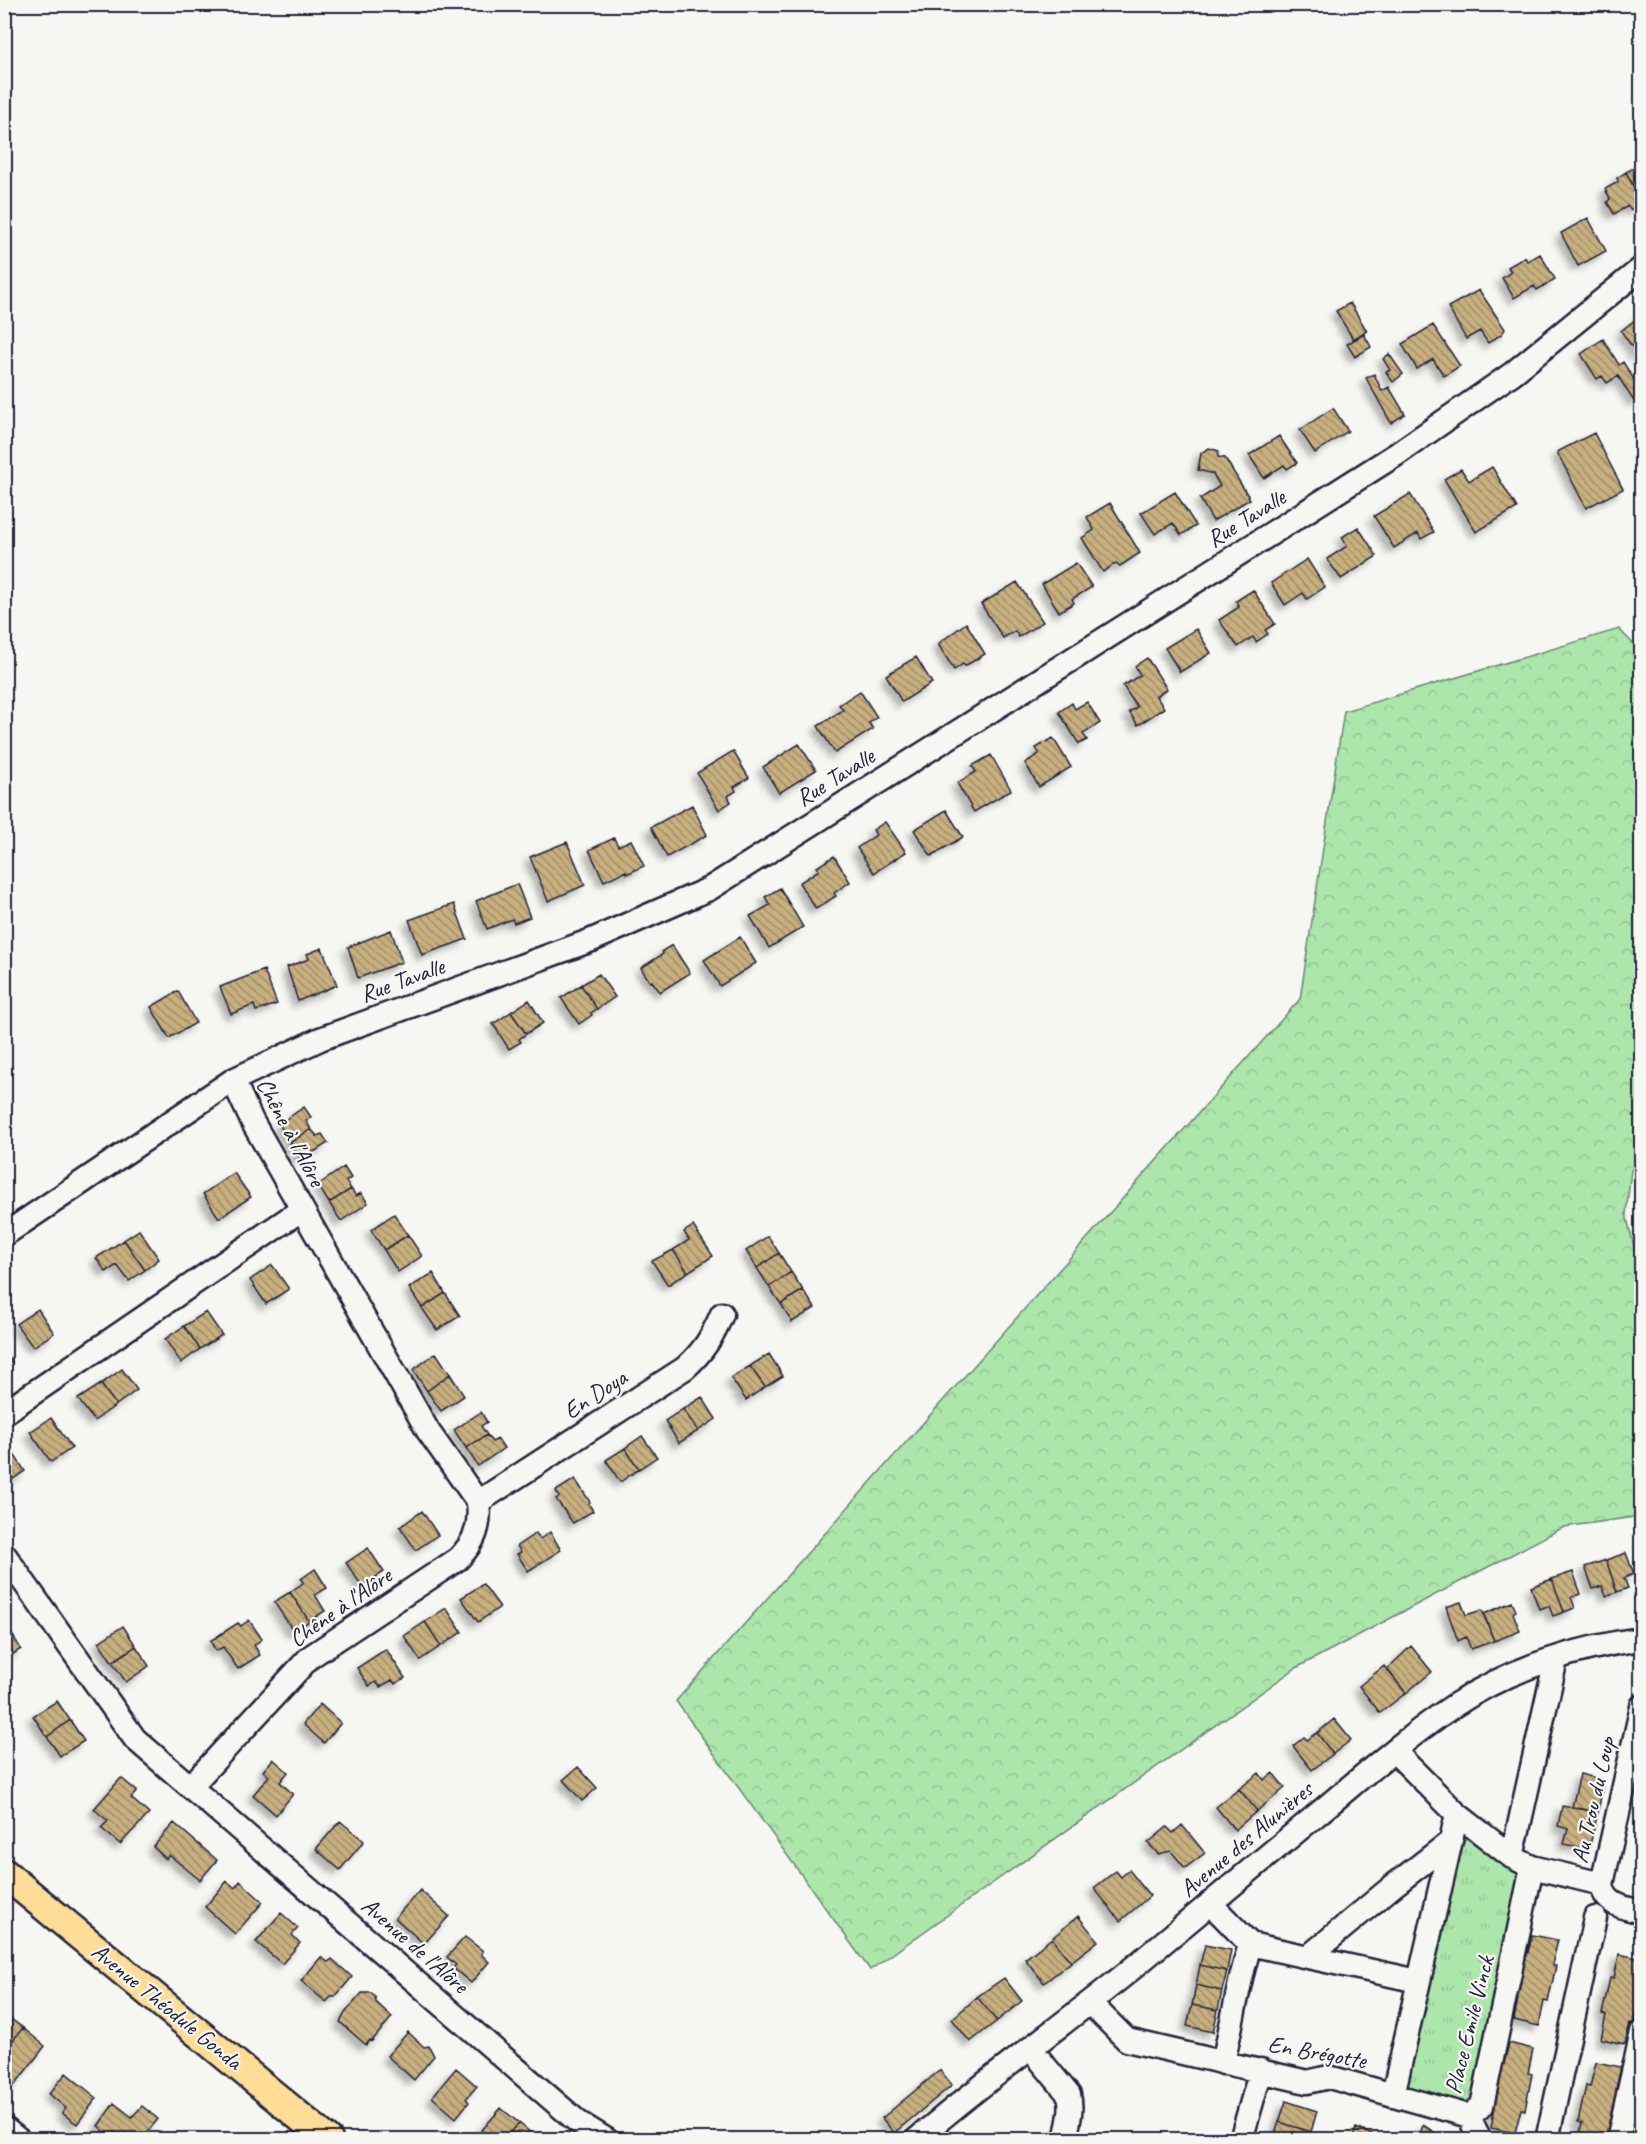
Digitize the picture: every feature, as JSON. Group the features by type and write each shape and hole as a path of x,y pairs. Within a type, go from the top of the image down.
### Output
{"main road":[{"name":"Avenue Théodule Gonda","path":"4,1873 328,2139"}],"street":[{"name":"Rue Tavalle","path":"4,1235 233,1080 320,1039 592,940 709,889 1397,454 1513,373 1641,268"},
{"name":"Chêne à l'Alôre","path":"191,1786 310,1657 458,1559 468,1549 478,1526 478,1502 428,1431 301,1210 252,1121 233,1080"},
{"name":"Chêne à l'Alôre","path":"4,1413 301,1210"},
{"name":"En Doya","path":"478,1502 685,1368 701,1354 712,1337 722,1314"},
{"path":"4,1554 135,1739 191,1786"},
{"name":"Avenue des Alunières","path":"916,2139 1090,2003 1394,1751 1455,1705 1506,1677 1604,1645 1641,1638"},
{"path":"1512,1857 1556,1659"},
{"name":"Au Trou du Loup","path":"1394,1751 1457,1814 1512,1857 1532,1867 1602,1884 1641,1706"},
{"name":"Avenue de l'Alôre","path":"191,1786 578,2122 607,2139"},
{"name":"En Brégotte","path":"1090,2003 1128,2040 1307,2082 1329,2077 1393,2095 1457,1814"},
{"path":"1308,1958 1450,1842"},
{"name":"Place Emile Vinck","path":"1393,2095 1469,2116 1482,2106 1532,1867"},
{"path":"1602,1884 1602,1891 1612,1903 1641,1912"},
{"path":"1210,1903 1250,1944 1418,1981"},
{"path":"1547,2139 1595,1918"},
{"path":"1223,2063 1250,1944"},
{"path":"1618,2139 1641,2032"},
{"path":"1031,2049 1070,2095 1070,2115 1065,2139"},
{"path":"1242,2139 1260,2070"},
{"path":"1469,2116 1480,2139"},
{"path":"4,2128 19,2139"}],"green space":[{"path":"1619,629 1642,653 1642,1160 1631,1170 1626,1214 1641,1269 1641,1516 1564,1527 1296,1668 870,1970 676,1701 1300,999 1344,711"},
{"path":"1466,1834 1515,1869 1520,1876 1471,2105 1406,2087 1460,1835"},
{"path":"1641,2070 1641,2139 1628,2139"}],"building":[{"path":"1642,164 1642,201 1626,172"},
{"path":"1626,172 1642,204 1631,210 1628,206 1614,214 1607,202 1610,199 1605,189 1618,182 1617,178"},
{"path":"1588,218 1606,251 1578,266 1561,233"},
{"path":"1540,254 1555,279 1537,290 1534,286 1514,298 1502,278 1511,272 1508,267 1525,257 1527,261"},
{"path":"1479,290 1505,329 1502,334 1488,343 1480,331 1466,339 1448,307"},
{"path":"1350,303 1367,331 1353,339 1336,311"},
{"path":"1641,315 1642,357 1640,358 1621,331"},
{"path":"1433,325 1460,366 1444,376 1433,359 1417,369 1402,344"},
{"path":"1364,334 1371,347 1355,357 1347,344"},
{"path":"1603,339 1619,365 1623,362 1642,392 1642,398 1633,400 1618,376 1607,383 1602,376 1597,379 1581,354"},
{"path":"1389,354 1403,374 1393,382 1386,372 1390,370 1383,359"},
{"path":"1374,374 1382,391 1389,387 1405,414 1391,423 1366,378"},
{"path":"1333,408 1348,431 1315,453 1300,430"},
{"path":"1594,433 1623,489 1586,508 1557,452"},
{"path":"1279,436 1297,463 1287,469 1284,465 1264,478 1249,455"},
{"path":"1209,448 1219,451 1218,457 1225,458 1250,499 1213,521 1200,499 1220,486 1213,474 1198,470 1201,453"},
{"path":"1492,467 1517,508 1476,532 1444,479 1461,469 1469,481"},
{"path":"1175,492 1196,526 1181,535 1173,523 1155,534 1141,513"},
{"path":"1410,494 1434,532 1421,539 1418,533 1394,548 1374,516"},
{"path":"1110,503 1140,553 1120,566 1116,563 1103,572 1082,538 1094,530 1087,517"},
{"path":"1358,527 1377,556 1341,579 1327,559 1347,546 1342,537"},
{"path":"1307,559 1325,587 1307,599 1303,593 1285,605 1271,583"},
{"path":"1076,563 1092,587 1072,599 1074,603 1059,612 1042,584"},
{"path":"1017,582 1043,622 1019,637 1015,631 1003,638 981,604"},
{"path":"1253,590 1275,624 1265,630 1268,634 1256,642 1253,637 1238,647 1219,620 1239,607 1236,601"},
{"path":"966,623 985,654 954,670 938,644"},
{"path":"1196,629 1211,653 1180,672 1165,648"},
{"path":"916,657 932,683 902,702 886,675"},
{"path":"1147,658 1167,689 1156,696 1164,708 1138,725 1129,712 1137,707 1123,686 1140,675 1135,666"},
{"path":"860,691 877,717 869,723 873,729 835,753 818,726 843,710 839,705"},
{"path":"1087,702 1100,723 1083,734 1087,740 1079,744 1059,712 1072,703 1075,709"},
{"path":"1053,738 1071,767 1039,787 1025,763 1039,754 1036,748"},
{"path":"799,744 816,770 779,793 763,767"},
{"path":"733,751 749,778 734,787 736,791 728,796 731,802 719,810 697,773"},
{"path":"991,755 1011,790 974,812 957,783 976,772 972,766"},
{"path":"692,805 707,835 667,857 651,827"},
{"path":"946,810 963,837 931,856 914,830"},
{"path":"885,822 906,852 874,873 857,848 876,835 873,830"},
{"path":"614,838 618,846 631,840 644,866 604,881 589,850"},
{"path":"567,842 585,885 548,901 530,857"},
{"path":"834,856 850,882 834,893 836,896 816,909 799,883 819,870 817,867"},
{"path":"517,884 530,917 514,923 512,919 487,929 476,901"},
{"path":"780,888 803,927 769,948 750,916 770,905 765,897"},
{"path":"454,904 467,939 422,955 409,920"},
{"path":"391,930 402,962 358,978 348,947"},
{"path":"740,937 756,963 720,986 704,960"},
{"path":"672,945 690,973 660,992 641,968 663,954 662,951"},
{"path":"322,948 337,985 298,1001 287,967 309,959 307,954"},
{"path":"264,970 277,1004 256,1011 254,1005 231,1014 220,987"},
{"path":"599,974 615,997 597,1009 581,985"},
{"path":"581,985 597,1009 579,1024 561,998"},
{"path":"178,991 196,1023 169,1038 151,1007"},
{"path":"529,1000 543,1023 526,1034 511,1012"},
{"path":"511,1012 526,1034 519,1039 521,1042 509,1049 493,1024"},
{"path":"304,1107 311,1117 306,1121 311,1129 290,1143 279,1124"},
{"path":"311,1129 317,1136 322,1134 328,1143 301,1160 290,1143"},
{"path":"344,1167 351,1178 346,1181 351,1189 329,1203 318,1185"},
{"path":"234,1173 251,1197 219,1218 203,1194"},
{"path":"351,1189 356,1196 361,1193 368,1203 341,1221 329,1203"},
{"path":"394,1214 408,1235 384,1250 371,1230"},
{"path":"693,1226 713,1256 688,1272 673,1250 689,1240 684,1232"},
{"path":"139,1230 159,1259 145,1270 124,1240"},
{"path":"408,1235 422,1256 398,1272 384,1250"},
{"path":"768,1236 779,1253 757,1268 746,1251"},
{"path":"124,1240 145,1270 129,1281 117,1265 106,1272 96,1258"},
{"path":"673,1250 688,1272 668,1285 652,1261"},
{"path":"779,1253 791,1272 769,1287 757,1268"},
{"path":"272,1265 289,1289 266,1304 250,1280"},
{"path":"791,1272 803,1290 781,1304 769,1287"},
{"path":"433,1273 445,1293 422,1308 409,1288"},
{"path":"803,1290 815,1308 792,1322 781,1304"},
{"path":"445,1293 460,1316 437,1330 422,1308"},
{"path":"38,1309 54,1333 33,1347 16,1324"},
{"path":"206,1312 222,1335 200,1349 184,1326"},
{"path":"184,1326 200,1349 181,1363 165,1339"},
{"path":"4,1351 12,1362 4,1367"},
{"path":"436,1353 450,1374 427,1391 413,1370"},
{"path":"769,1354 783,1376 765,1387 750,1366"},
{"path":"750,1366 765,1387 746,1400 731,1378"},
{"path":"122,1369 137,1390 116,1405 101,1384"},
{"path":"450,1374 464,1396 441,1411 427,1391"},
{"path":"101,1384 116,1405 94,1421 78,1399"},
{"path":"702,1397 716,1419 698,1431 683,1409"},
{"path":"683,1409 698,1431 679,1443 665,1421"},
{"path":"481,1412 487,1422 481,1426 487,1435 466,1448 454,1430"},
{"path":"51,1418 72,1448 51,1462 30,1432"},
{"path":"487,1435 492,1442 498,1439 504,1448 478,1466 466,1448"},
{"path":"642,1436 657,1457 639,1469 625,1448"},
{"path":"9,1447 25,1471 4,1485 4,1450"},
{"path":"625,1448 639,1469 620,1482 606,1460"},
{"path":"575,1479 593,1511 573,1523 556,1499 559,1497 556,1491"},
{"path":"422,1511 438,1535 416,1550 400,1527"},
{"path":"550,1532 561,1550 528,1571 517,1554 521,1552 517,1546 536,1533 540,1539"},
{"path":"368,1548 384,1572 362,1586 346,1563"},
{"path":"1626,1553 1634,1574 1624,1578 1628,1588 1617,1592 1606,1560"},
{"path":"1606,1560 1617,1592 1606,1596 1602,1586 1593,1589 1585,1567"},
{"path":"315,1569 327,1588 315,1595 325,1611 309,1621 290,1592 303,1583 301,1579"},
{"path":"1573,1572 1581,1594 1571,1597 1575,1608 1564,1612 1552,1579"},
{"path":"1552,1579 1564,1612 1553,1616 1549,1606 1539,1609 1531,1587"},
{"path":"483,1584 500,1607 478,1622 461,1598"},
{"path":"290,1592 309,1621 294,1632 274,1602"},
{"path":"1461,1602 1466,1615 1482,1610 1494,1641 1471,1649 1466,1637 1458,1641 1446,1607"},
{"path":"1512,1602 1516,1611 1513,1613 1520,1631 1494,1641 1484,1614"},
{"path":"446,1608 462,1632 441,1646 425,1622"},
{"path":"249,1620 262,1639 254,1645 260,1655 238,1669 223,1647 216,1651 210,1641 238,1623 241,1626"},
{"path":"425,1622 441,1646 420,1660 404,1636"},
{"path":"4,1625 13,1636 4,1642"},
{"path":"123,1626 136,1646 112,1662 99,1642"},
{"path":"13,1636 21,1649 4,1660 4,1642"},
{"path":"136,1646 149,1666 126,1682 112,1662"},
{"path":"1411,1646 1432,1672 1406,1693 1387,1669"},
{"path":"386,1649 405,1678 395,1684 392,1680 380,1687 376,1682 369,1686 357,1668"},
{"path":"1384,1666 1406,1693 1380,1713 1359,1686"},
{"path":"57,1701 70,1720 47,1737 33,1716"},
{"path":"320,1704 341,1723 324,1743 303,1724"},
{"path":"1334,1719 1351,1740 1333,1754 1317,1733"},
{"path":"70,1720 84,1741 60,1756 47,1737"},
{"path":"1317,1733 1333,1754 1312,1770 1293,1746 1304,1737 1307,1740"},
{"path":"273,1759 288,1772 280,1782 293,1794 276,1815 253,1795 269,1776 263,1771"},
{"path":"578,1767 597,1788 582,1801 563,1780"},
{"path":"1259,1773 1264,1780 1273,1773 1285,1788 1257,1811 1239,1789"},
{"path":"1580,1774 1604,1780 1598,1812 1572,1807"},
{"path":"121,1778 137,1791 131,1798 149,1814 120,1844 101,1828 108,1821 94,1809"},
{"path":"1239,1789 1257,1811 1235,1830 1216,1807"},
{"path":"1562,1806 1598,1812 1589,1849 1564,1844 1568,1829 1558,1826"},
{"path":"340,1821 364,1841 340,1870 316,1849"},
{"path":"174,1823 217,1860 200,1880 169,1855 166,1859 153,1847"},
{"path":"1182,1825 1205,1853 1185,1868 1171,1851 1158,1854 1148,1843 1167,1827 1173,1833"},
{"path":"1129,1870 1150,1896 1120,1921 1094,1888 1116,1871 1121,1877"},
{"path":"227,1881 235,1888 240,1881 263,1902 235,1934 205,1907"},
{"path":"420,1890 449,1916 424,1944 395,1918"},
{"path":"281,1913 298,1928 292,1935 300,1943 282,1964 256,1942"},
{"path":"1078,1916 1098,1941 1071,1962 1052,1938"},
{"path":"1532,1935 1558,1940 1552,1965 1556,1966 1548,2002 1544,2001 1539,2026 1514,2020 1518,1999 1516,1998"},
{"path":"465,1937 483,1951 481,1954 489,1962 471,1983 453,1968 456,1965 447,1957"},
{"path":"1052,1938 1071,1962 1044,1983 1025,1959"},
{"path":"1205,1945 1231,1950 1227,1971 1200,1965"},
{"path":"1619,1954 1642,1959 1640,1981 1642,1987 1633,2024 1630,2023 1625,2044 1601,2039 1606,2015 1602,2014 1610,1978 1614,1978"},
{"path":"321,1957 328,1962 332,1959 352,1977 335,1997 331,1997 326,2002 301,1981"},
{"path":"1200,1965 1227,1971 1222,1991 1196,1985"},
{"path":"1004,1978 1022,2001 997,2021 977,1997"},
{"path":"1196,1985 1222,1991 1218,2010 1192,2005"},
{"path":"362,1993 371,1993 376,2002 392,2017 366,2045 340,2022"},
{"path":"977,1997 997,2021 970,2042 952,2019"},
{"path":"1192,2005 1218,2010 1213,2032 1187,2026"},
{"path":"4,2014 23,2028 4,2051"},
{"path":"23,2028 45,2046 14,2086 4,2078 4,2051"},
{"path":"408,2032 424,2047 429,2046 434,2056 414,2080 387,2056"},
{"path":"1509,2043 1533,2049 1528,2073 1532,2074 1525,2110 1521,2109 1515,2133 1491,2128 1495,2107 1492,2107 1501,2064 1504,2064"},
{"path":"1596,2062 1621,2067 1610,2132 1607,2131 1605,2140 1579,2140 1582,2123 1578,2122 1586,2086 1590,2087"},
{"path":"456,2068 477,2086 466,2099 469,2102 456,2118 432,2097"},
{"path":"940,2070 952,2085 894,2133 882,2118"},
{"path":"66,2073 97,2098 77,2124 62,2113 66,2108 49,2094"},
{"path":"1286,2101 1317,2111 1311,2132 1279,2122"},
{"path":"114,2103 132,2117 142,2106 158,2119 141,2140 114,2140 98,2126"},
{"path":"501,2108 519,2123 504,2140 493,2140 482,2130"},
{"path":"1279,2122 1311,2132 1308,2140 1273,2140"},
{"path":"519,2123 537,2138 535,2140 504,2140"},
{"path":"1423,2125 1446,2140 1418,2140"},
{"path":"1356,2128 1379,2137 1378,2140 1352,2140"}]}
